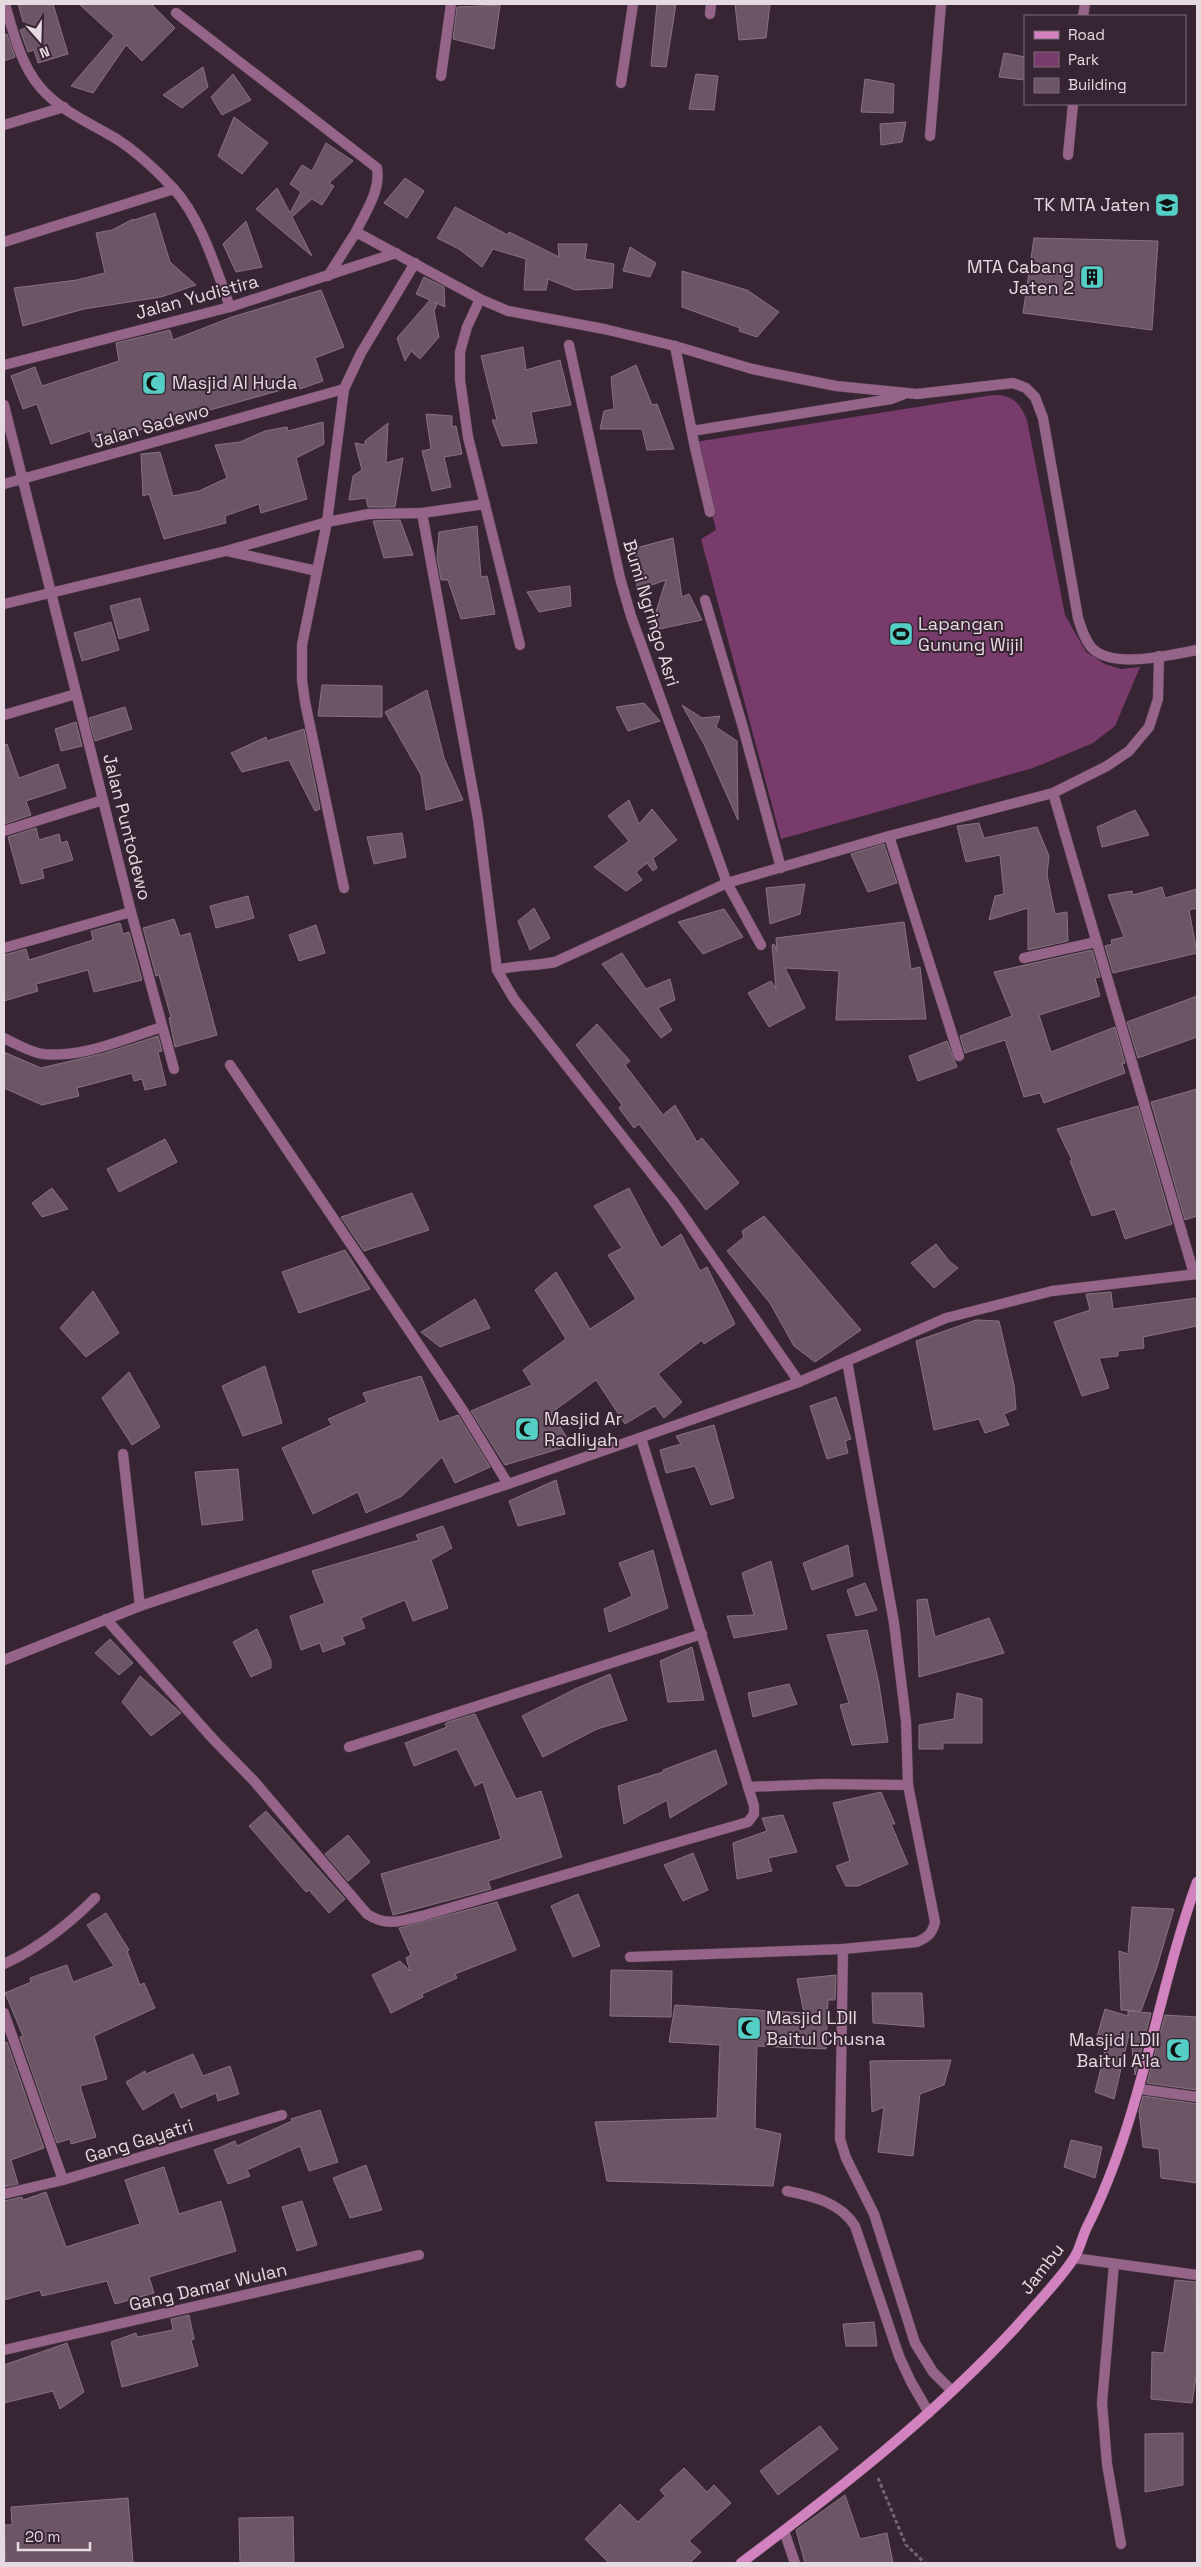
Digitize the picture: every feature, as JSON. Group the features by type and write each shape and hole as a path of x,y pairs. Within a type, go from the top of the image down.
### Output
{"street":[{"path":"5,4 15,40 40,87 64,107 117,140 147,163 174,190 203,238 230,307"},
{"path":"441,76 450,4"},
{"path":"621,83 633,4"},
{"path":"930,136 941,4"},
{"path":"176,13 377,168 379,180 376,191 356,232 328,276"},
{"path":"1068,155 1074,105"},
{"path":"4,125 64,107"},
{"path":"4,242 174,190"},
{"path":"356,232 480,299 508,311 675,346 752,369 836,386 905,393 1013,383 1026,388 1035,397 1043,418 1078,618 1084,637 1092,648 1109,657 1126,660 1197,650"},
{"name":"Jalan Yudistira","path":"4,365 230,307 396,253"},
{"path":"344,888 302,680 302,644 327,522 344,389 362,353 415,263"},
{"path":"480,299 460,352 460,380 468,437 520,645"},
{"name":"Bumi Ngringo Asri","path":"570,345 620,578 647,660 728,883 761,944"},
{"path":"675,346 710,512"},
{"name":"Jalan Sadewo","path":"4,484 344,389"},
{"path":"692,431 891,399 905,393"},
{"name":"Jalan Puntodewo","path":"4,405 131,912 174,1069"},
{"path":"4,604 226,551 327,522 369,514 422,513 485,504"},
{"path":"422,513 478,819 497,970 514,999 674,1202 799,1382"},
{"path":"226,551 317,571"},
{"path":"705,600 742,724 781,868"},
{"path":"497,970 516,965 542,965 555,962 728,883 890,836 1053,793 1107,766 1129,751 1149,727 1158,700 1159,656"},
{"path":"4,715 76,694"},
{"path":"4,1660 140,1606 508,1484 799,1382 946,1318 1052,1291 1196,1274 1053,793"},
{"path":"4,831 103,800"},
{"path":"890,836 958,1056"},
{"path":"4,948 131,912"},
{"path":"1024,958 1096,942"},
{"path":"4,1038 42,1054 64,1054 84,1052 162,1027"},
{"path":"230,1064 464,1412 508,1484"},
{"path":"630,1957 843,1949 917,1942 927,1938 933,1932 935,1922 908,1785 906,1721 894,1623 847,1361"},
{"path":"106,1619 214,1740 254,1781 367,1914 380,1922 394,1922 422,1916 748,1822 754,1814 748,1787 641,1438"},
{"path":"123,1454 140,1606"},
{"path":"349,1747 702,1634"},
{"path":"748,1787 824,1784 908,1785"},
{"name":"Jambu","path":"741,2563 784,2531 929,2413 1000,2344 1074,2258 1112,2175 1140,2089 1172,1963 1197,1882"},
{"path":"4,1964 22,1956 65,1928 95,1898"},
{"path":"843,1949 840,2139 846,2158 874,2214 915,2343 933,2372 952,2391"},
{"path":"4,2013 63,2180"},
{"path":"1140,2089 1197,2097"},
{"name":"Gang Gayatri","path":"4,2194 63,2180 282,2115"},
{"path":"788,2191 813,2196 848,2214 856,2226 899,2356 929,2413"},
{"name":"Gang Damar Wulan","path":"4,2350 419,2255"},
{"path":"1074,2258 1197,2275"},
{"path":"1114,2264 1102,2403 1107,2464 1121,2544"},
{"path":"784,2531 796,2563"}],"path":[{"path":"871,2460 900,2536 911,2552 925,2563"}],"green space":[{"name":"Lapangan Gunung Wijil","path":"993,395 1006,396 1015,401 1027,420 1065,615 1086,652 1105,664 1121,669 1140,667 1115,726 1093,743 1033,768 781,839 701,539 716,530 695,442"}],"building":[{"path":"18,4 53,4 68,54 38,63 34,50 28,52 20,30 25,28"},
{"path":"79,4 151,4 175,28 142,61 126,45 93,93 71,86 114,36"},
{"path":"657,4 676,4 666,67 651,66"},
{"path":"735,4 770,4 766,38 739,40"},
{"path":"500,5 494,49 453,39 457,7"},
{"path":"7,34 15,57 4,61 4,35"},
{"path":"1004,53 1024,57 1024,80 999,77"},
{"path":"203,67 208,87 182,108 163,95"},
{"path":"233,74 251,100 222,115 211,97"},
{"path":"696,74 718,76 714,110 689,109"},
{"path":"865,79 894,84 893,113 861,112"},
{"path":"234,117 268,143 242,174 218,156"},
{"path":"906,122 902,142 881,145 880,124"},
{"path":"326,143 353,161 329,183 334,186 322,205 312,199 292,217 312,256 256,209 277,188 290,213 301,192 290,184 302,165 312,171"},
{"path":"405,178 424,191 407,218 384,203"},
{"path":"455,207 508,235 509,232 559,257 558,244 587,244 585,259 614,264 612,288 575,290 548,279 546,290 524,290 526,259 493,249 482,267 459,249 437,238"},
{"path":"155,213 170,262 196,285 161,297 84,309 23,326 14,288 77,280 105,273 96,233 112,230 133,219"},
{"path":"246,221 262,267 236,272 223,244"},
{"name":"MTA Cabang Jaten 2","path":"1034,238 1158,241 1152,330 1023,313"},
{"path":"630,247 656,263 650,277 623,271"},
{"path":"682,271 747,290 779,312 757,337 739,331 740,328 682,307"},
{"path":"424,277 444,287 445,307 434,302 437,304 434,311 439,337 420,359 411,351 405,361 397,338 430,300 416,294"},
{"path":"321,290 344,347 315,358 323,381 300,389 299,385 93,443 90,431 51,444 37,404 23,409 11,376 35,367 42,386 119,361 116,343 170,330 173,340 232,317"},
{"path":"523,347 526,370 560,360 571,405 531,412 537,443 502,446 492,420 497,420 481,356"},
{"path":"636,365 652,405 657,404 674,449 647,450 642,429 600,429 604,411 614,409 611,377"},
{"path":"426,414 452,416 452,427 456,426 462,454 444,457 451,487 432,491 422,451 431,449"},
{"path":"323,422 324,444 296,458 307,499 261,513 259,504 225,516 226,523 164,539 149,494 143,496 141,454 160,452 173,496 199,491 227,478 215,445 240,442 265,431 287,427 288,431"},
{"path":"388,423 386,463 403,458 395,507 368,507 366,498 349,500 353,476 362,470 355,443 365,445 365,441"},
{"path":"400,520 413,555 384,558 373,521"},
{"path":"477,526 481,577 487,576 495,614 461,619 448,580 441,580 437,557 439,532"},
{"path":"673,538 682,597 689,594 702,620 650,631 666,580 637,590 636,548"},
{"path":"570,586 571,606 539,612 527,592"},
{"path":"140,598 149,630 119,639 110,606"},
{"path":"111,622 119,650 82,661 74,633"},
{"path":"322,685 382,686 382,717 318,716"},
{"path":"427,690 444,758 463,800 426,810 421,775 385,712"},
{"path":"644,703 660,721 628,731 616,707"},
{"path":"682,705 702,718 720,716 716,727 737,741 738,820 704,744"},
{"path":"125,707 132,729 95,741 89,718"},
{"path":"76,722 82,746 61,751 55,729"},
{"path":"304,729 320,809 315,811 289,760 242,772 231,753 266,737 267,741"},
{"path":"7,744 19,778 58,764 66,788 26,801 31,815 4,824 4,745"},
{"path":"629,800 639,824 652,809 677,840 653,858 657,868 653,871 647,863 636,872 642,880 626,891 594,867 629,841 608,816"},
{"path":"1135,810 1149,835 1102,847 1097,827"},
{"path":"979,823 984,838 1037,827 1049,856 1047,875 1055,914 1067,912 1068,941 1028,950 1028,908 989,920 995,896 1004,894 1000,855 966,862 957,826"},
{"path":"36,828 39,840 59,834 61,843 67,841 73,860 42,869 44,878 21,884 8,837"},
{"path":"402,833 406,857 374,864 367,837"},
{"path":"884,844 897,883 868,892 851,854"},
{"path":"805,884 800,914 770,924 766,888"},
{"path":"1162,887 1165,898 1197,889 1197,908 1189,910 1197,953 1113,973 1105,946 1112,944 1111,940 1124,937 1108,895 1132,891 1133,895"},
{"path":"248,896 254,918 216,928 210,906"},
{"path":"534,908 550,938 530,950 518,921"},
{"path":"724,909 743,937 703,954 678,922"},
{"path":"174,919 180,936 190,933 217,1035 175,1047 169,1018 171,1017 159,975 156,976 143,928"},
{"path":"904,922 911,969 920,967 926,1019 836,1020 839,971 785,968 805,1008 769,1027 748,993 771,981 776,989 772,945 774,944 777,951 776,938"},
{"path":"120,923 123,934 129,932 142,980 94,992 88,970 36,984 38,991 4,1001 4,955 26,949 29,960 93,940 91,931"},
{"path":"316,925 325,953 299,961 289,935"},
{"path":"1092,950 1100,977 1095,978 1100,996 1039,1015 1051,1052 1115,1027 1125,1063 1122,1064 1125,1073 1044,1103 1040,1093 1024,1097 1005,1040 965,1053 960,1036 1012,1016 994,972"},
{"path":"622,953 646,989 670,979 675,1000 658,1008 672,1030 661,1038 602,964"},
{"path":"1197,996 1197,1037 1138,1058 1127,1022"},
{"path":"597,1024 630,1061 625,1065 663,1115 675,1105 697,1142 702,1138 739,1183 706,1210 639,1124 634,1128 619,1108 622,1105 576,1045"},
{"path":"158,1036 162,1051 158,1052 166,1085 145,1090 142,1079 134,1081 132,1073 77,1088 79,1096 42,1105 4,1088 4,1052 41,1068 105,1053"},
{"path":"947,1041 957,1067 918,1081 909,1056"},
{"path":"1197,1089 1197,1216 1185,1220 1151,1102"},
{"path":"1138,1106 1172,1224 1125,1239 1115,1209 1092,1216 1070,1161 1072,1160 1057,1129"},
{"path":"165,1139 177,1162 119,1192 107,1169"},
{"path":"52,1188 68,1209 42,1217 32,1203"},
{"path":"629,1188 661,1248 681,1234 700,1271 707,1267 735,1324 704,1344 702,1340 658,1374 682,1402 664,1418 655,1406 625,1424 596,1380 551,1413 572,1445 505,1465 471,1411 532,1385 523,1370 566,1339 535,1290 556,1272 590,1329 636,1299 608,1255 622,1248 594,1206"},
{"path":"412,1193 429,1230 364,1251 341,1217"},
{"path":"764,1216 861,1330 815,1362 794,1346 770,1303 727,1251 744,1237 742,1231"},
{"path":"936,1244 949,1261 958,1268 934,1288 911,1263"},
{"path":"345,1250 370,1289 299,1313 282,1272"},
{"path":"93,1291 119,1333 86,1357 60,1328"},
{"path":"1111,1292 1113,1309 1197,1298 1197,1326 1143,1337 1144,1348 1118,1351 1118,1356 1099,1358 1109,1388 1082,1396 1054,1322 1090,1310 1086,1294"},
{"path":"475,1299 490,1328 440,1347 421,1332"},
{"path":"976,1320 999,1321 1014,1385 1016,1409 1004,1414 1009,1425 985,1433 979,1419 934,1430 916,1341"},
{"path":"265,1366 282,1423 243,1436 222,1386"},
{"path":"129,1372 160,1427 132,1445 102,1398"},
{"path":"421,1376 439,1422 458,1415 490,1467 455,1483 442,1457 402,1496 366,1513 358,1492 313,1514 282,1448 332,1425 328,1419 367,1402 363,1393"},
{"path":"836,1397 851,1439 845,1441 848,1453 827,1459 810,1406"},
{"path":"714,1425 734,1498 711,1505 695,1466 666,1473 660,1450 681,1444 676,1436"},
{"path":"238,1469 243,1520 202,1525 195,1472"},
{"path":"556,1480 565,1514 518,1526 509,1501"},
{"path":"443,1526 452,1548 431,1560 448,1608 413,1621 405,1600 361,1618 365,1628 342,1637 345,1644 323,1652 320,1643 301,1650 290,1616 325,1603 312,1571 419,1540 416,1535"},
{"path":"848,1545 853,1576 812,1590 803,1563"},
{"path":"653,1550 668,1608 609,1632 604,1609 632,1596 619,1563"},
{"path":"771,1561 787,1629 734,1638 727,1616 754,1615 742,1573"},
{"path":"865,1583 877,1610 856,1616 847,1590"},
{"path":"927,1599 935,1637 989,1618 1004,1653 919,1677 917,1600"},
{"path":"257,1629 271,1661 271,1668 251,1677 233,1642"},
{"path":"867,1630 879,1684 888,1742 852,1745 840,1705 849,1703 827,1635"},
{"path":"110,1639 133,1663 119,1675 95,1653"},
{"path":"692,1647 704,1700 668,1702 660,1661"},
{"path":"610,1674 627,1720 597,1729 543,1757 522,1716 575,1689"},
{"path":"140,1676 181,1713 151,1736 122,1702"},
{"path":"789,1684 797,1704 753,1717 748,1693"},
{"path":"957,1693 982,1699 982,1743 943,1743 943,1749 919,1749 919,1725 954,1719"},
{"path":"475,1714 516,1799 541,1791 562,1857 488,1881 491,1889 393,1915 381,1874 501,1839 483,1782 475,1786 457,1749 414,1766 405,1743 447,1727 445,1724 448,1722"},
{"path":"716,1750 727,1784 670,1818 667,1800 624,1824 618,1786 663,1772 663,1770"},
{"path":"881,1792 895,1824 891,1824 908,1864 858,1886 846,1886 836,1866 850,1861 833,1803"},
{"path":"266,1811 345,1899 329,1913 309,1890 306,1892 249,1826"},
{"path":"783,1815 797,1852 768,1858 772,1871 737,1879 733,1843 767,1831 762,1818"},
{"path":"348,1835 370,1862 348,1881 325,1854"},
{"path":"693,1853 708,1890 683,1901 664,1865"},
{"path":"578,1894 600,1946 573,1957 551,1906"},
{"path":"497,1902 516,1950 455,1974 457,1978 422,1994 423,1997 391,2013 372,1975 400,1961 410,1971 406,1958 411,1955 399,1928"},
{"path":"1132,1907 1174,1909 1157,1967 1141,2011 1121,2010 1119,1951 1128,1954"},
{"path":"106,1913 129,1950 127,1951 140,1985 144,1983 155,2008 94,2036 107,2079 80,2086 96,2137 71,2144 70,2139 57,2143 20,2037 23,2036 5,1993 31,1982 30,1978 67,1965 73,1982 114,1966 87,1925"},
{"path":"611,1970 672,1971 671,2017 610,2016"},
{"path":"836,1975 835,2000 828,2000 826,2049 757,2046 755,2128 781,2134 773,2186 607,2181 595,2122 717,2118 720,2045 669,2042 675,2005 804,2013 797,1979"},
{"path":"872,1993 922,1993 924,2027 873,2023"},
{"path":"1105,2009 1128,2016 1128,2011 1151,2013 1135,2075 1130,2030 1114,2099 1095,2092 1107,2043 1096,2040"},
{"name":"Masjid LDII Baitul A'la","path":"1165,2015 1197,2017 1197,2090 1147,2083"},
{"path":"7,2042 44,2148 11,2160 18,2184 4,2187 4,2043"},
{"path":"193,2054 203,2076 230,2066 239,2094 218,2101 216,2093 181,2108 174,2092 143,2110 126,2082 145,2071 146,2074"},
{"path":"951,2060 944,2085 920,2094 913,2156 878,2152 884,2107 872,2112 870,2061"},
{"path":"1143,2096 1197,2104 1197,2183 1161,2178 1159,2149 1143,2147 1139,2111"},
{"path":"320,2110 338,2162 309,2171 300,2146 247,2170 250,2176 228,2184 214,2150 235,2141 237,2146 292,2121 291,2119"},
{"path":"1071,2140 1102,2147 1095,2178 1064,2167"},
{"path":"366,2165 382,2210 350,2218 333,2178"},
{"path":"164,2167 179,2214 221,2201 236,2251 149,2277 154,2293 115,2304 107,2281 42,2296 40,2290 4,2300 4,2201 22,2197 23,2200 46,2192 66,2247 140,2224 125,2180"},
{"path":"302,2201 317,2245 297,2251 282,2207"},
{"path":"1175,2280 1196,2282 1197,2371 1192,2403 1151,2399 1152,2352 1164,2353"},
{"path":"189,2315 194,2339 191,2340 198,2366 122,2387 111,2342 136,2333 137,2337 173,2330 171,2319"},
{"path":"874,2322 877,2346 846,2346 843,2324"},
{"path":"67,2343 84,2392 60,2409 53,2391 4,2403 4,2365"},
{"path":"820,2426 838,2449 778,2495 760,2471"},
{"path":"1183,2433 1183,2485 1145,2492 1145,2434"},
{"path":"684,2468 707,2492 714,2485 731,2503 689,2541 701,2552 690,2563 609,2563 585,2539 620,2504 638,2522 665,2496 660,2490"},
{"path":"845,2495 860,2539 887,2533 893,2563 805,2563 796,2530"},
{"path":"128,2498 133,2563 6,2563 4,2525 12,2525 11,2507"},
{"path":"293,2517 294,2563 240,2563 239,2518"}],"place":[{"name":"TK MTA Jaten","path":"1167,205"},
{"name":"MTA Cabang Jaten 2","path":"1092,277"},
{"name":"Masjid Al Huda","path":"154,383"},
{"name":"Lapangan Gunung Wijil","path":"901,634"},
{"name":"Masjid Ar Radliyah","path":"527,1429"},
{"name":"Masjid LDII Baitul Chusna","path":"749,2028"},
{"name":"Masjid LDII Baitul A'la","path":"1178,2050"}]}
